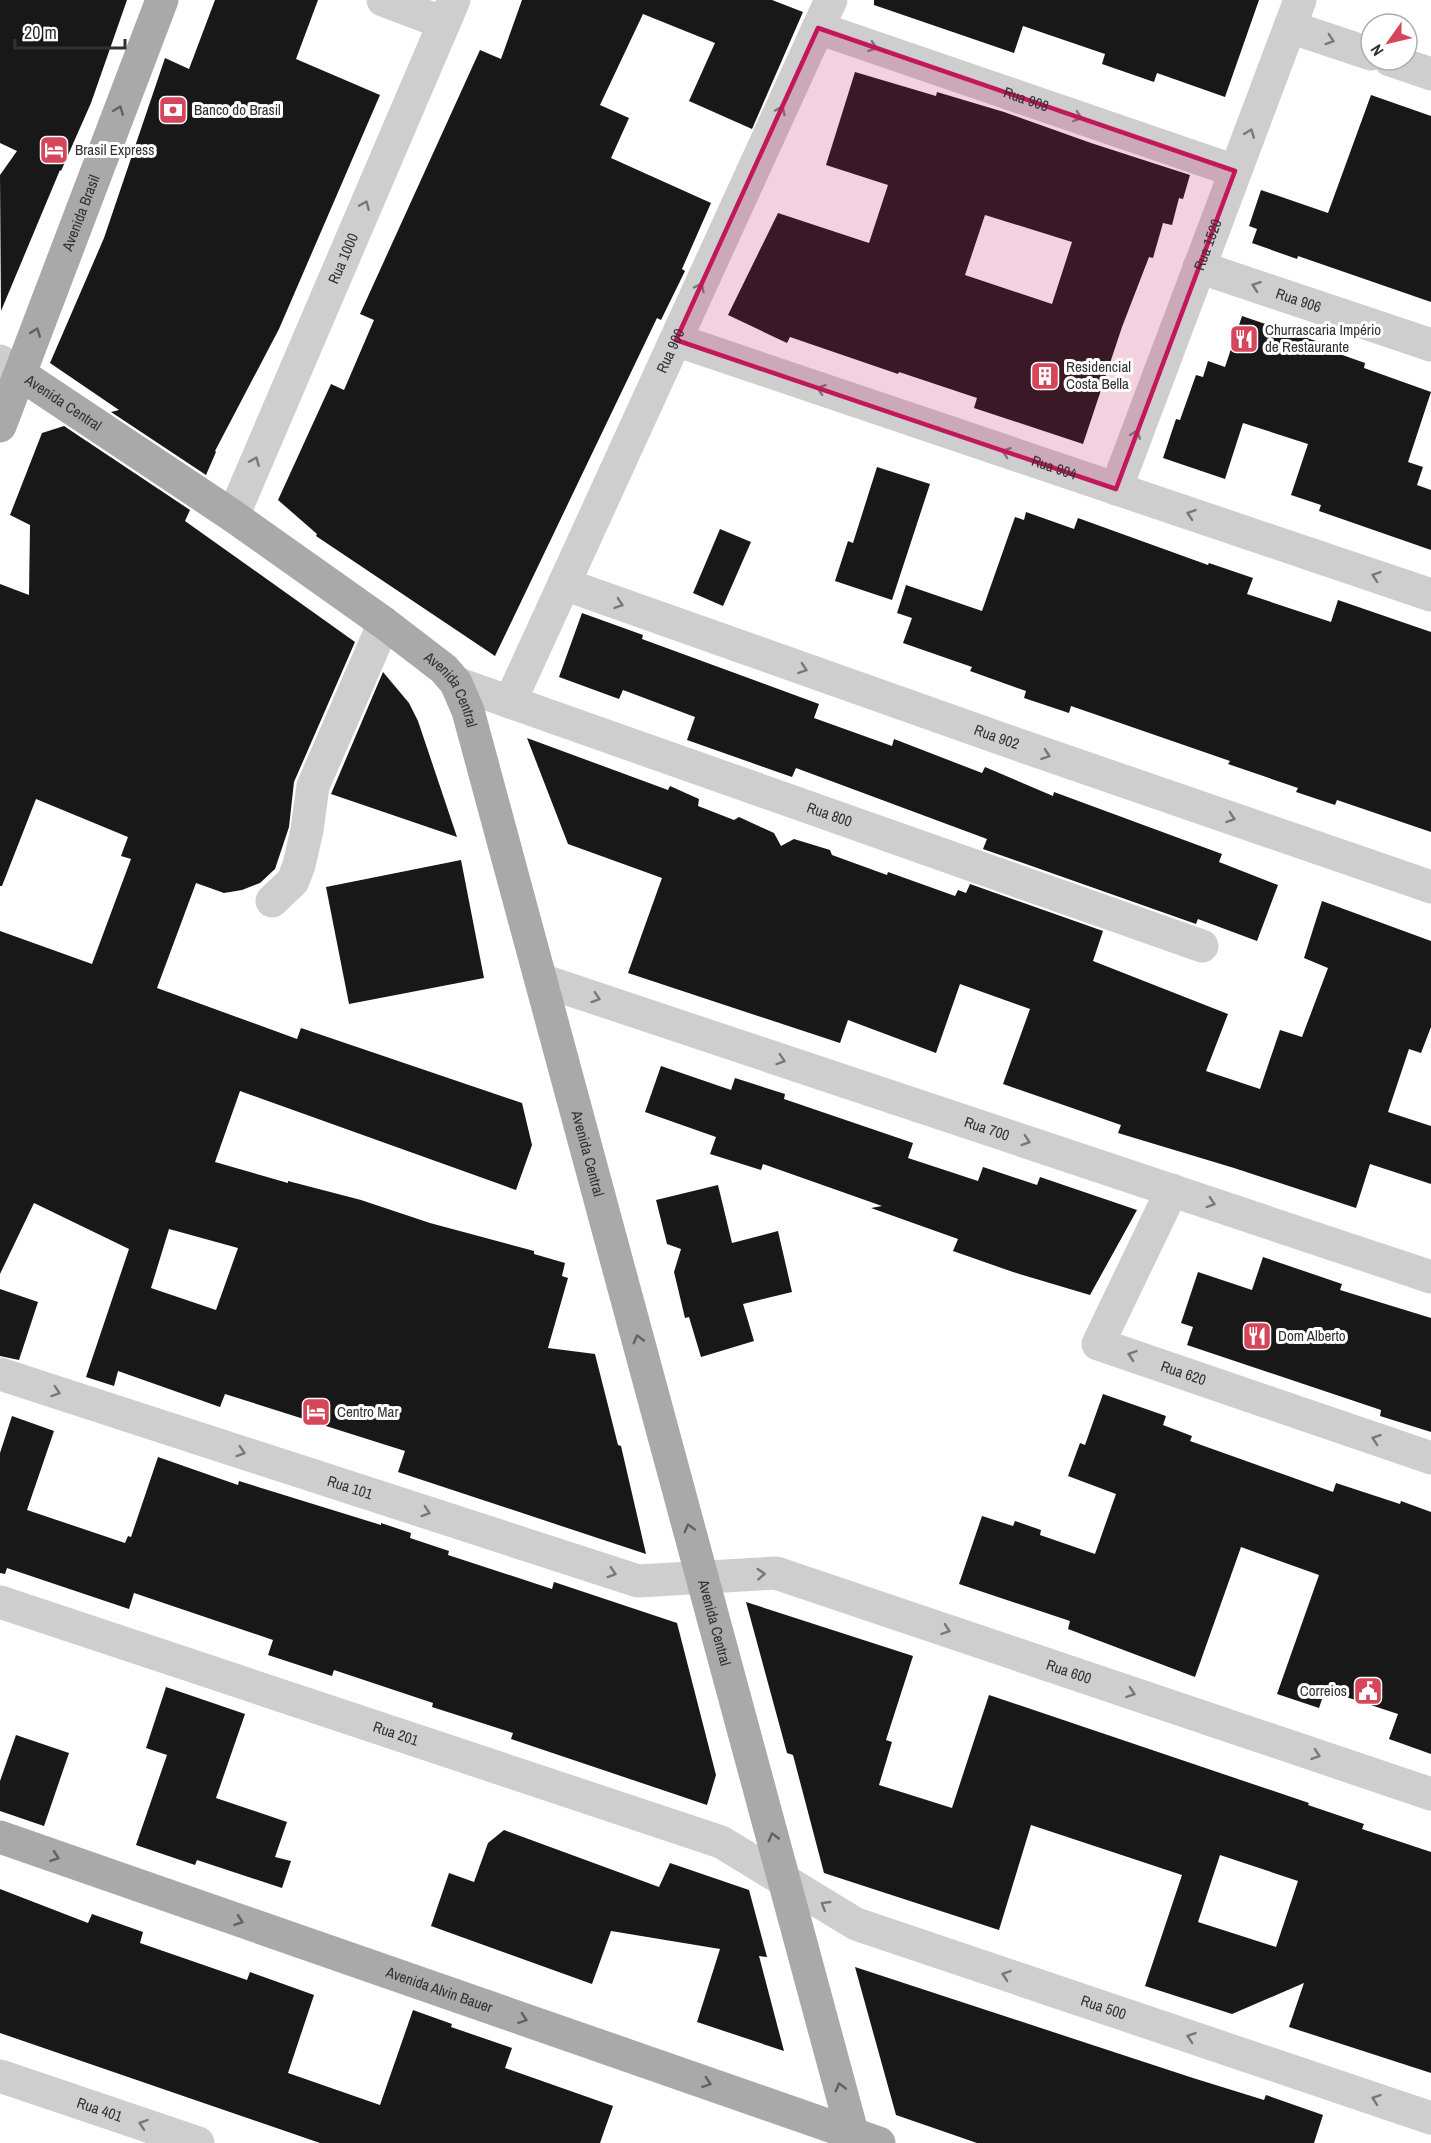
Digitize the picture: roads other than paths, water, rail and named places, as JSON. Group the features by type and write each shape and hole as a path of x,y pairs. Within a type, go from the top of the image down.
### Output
{"main road":[{"name":"Avenida Brasil","path":"0,426 10,368 162,0"},
{"name":"Avenida Central","path":"10,368 233,516 384,623 444,669 456,682 468,711 784,1881 862,2140"},
{"name":"Avenida Alvin Bauer","path":"0,1838 862,2140"}],"street":[{"path":"383,0 449,11"},
{"name":"Rua 1000","path":"233,516 449,11"},
{"path":"1295,13 1359,48"},
{"name":"Rua 1520","path":"1116,489 1295,13"},
{"name":"Rua 908","path":"825,14 1235,171"},
{"name":"Rua 900","path":"510,702 825,14"},
{"name":"Rua 906","path":"1199,267 1431,345"},
{"name":"Rua 904","path":"676,340 1431,595"},
{"name":"Rua 902","path":"564,584 1019,746 1431,887"},
{"path":"272,902 293,880 307,830 312,786 384,623"},
{"name":"Rua 800","path":"456,682 1202,946"},
{"name":"Rua 700","path":"540,980 1431,1276"},
{"name":"Rua 620","path":"1172,1190 1098,1344 1431,1458"},
{"name":"Rua 101","path":"0,1374 638,1581 703,1578"},
{"name":"Rua 600","path":"703,1578 776,1573 1431,1794"},
{"name":"Rua 201","path":"0,1602 721,1842 784,1881"},
{"name":"Rua 500","path":"784,1881 855,1924 1431,2118"},
{"name":"Rua 401","path":"0,2076 198,2143"}],"place":[{"name":"Banco do Brasil","path":"173,110"},
{"name":"Brasil Express","path":"54,150"},
{"name":"Churrascaria Império de Restaurante","path":"1244,339"},
{"name":"Residencial Costa Bella","path":"1045,376"},
{"name":"Dom Alberto","path":"1257,1336"},
{"name":"Centro Mar","path":"316,1412"},
{"name":"Correios","path":"1368,1691"}]}
